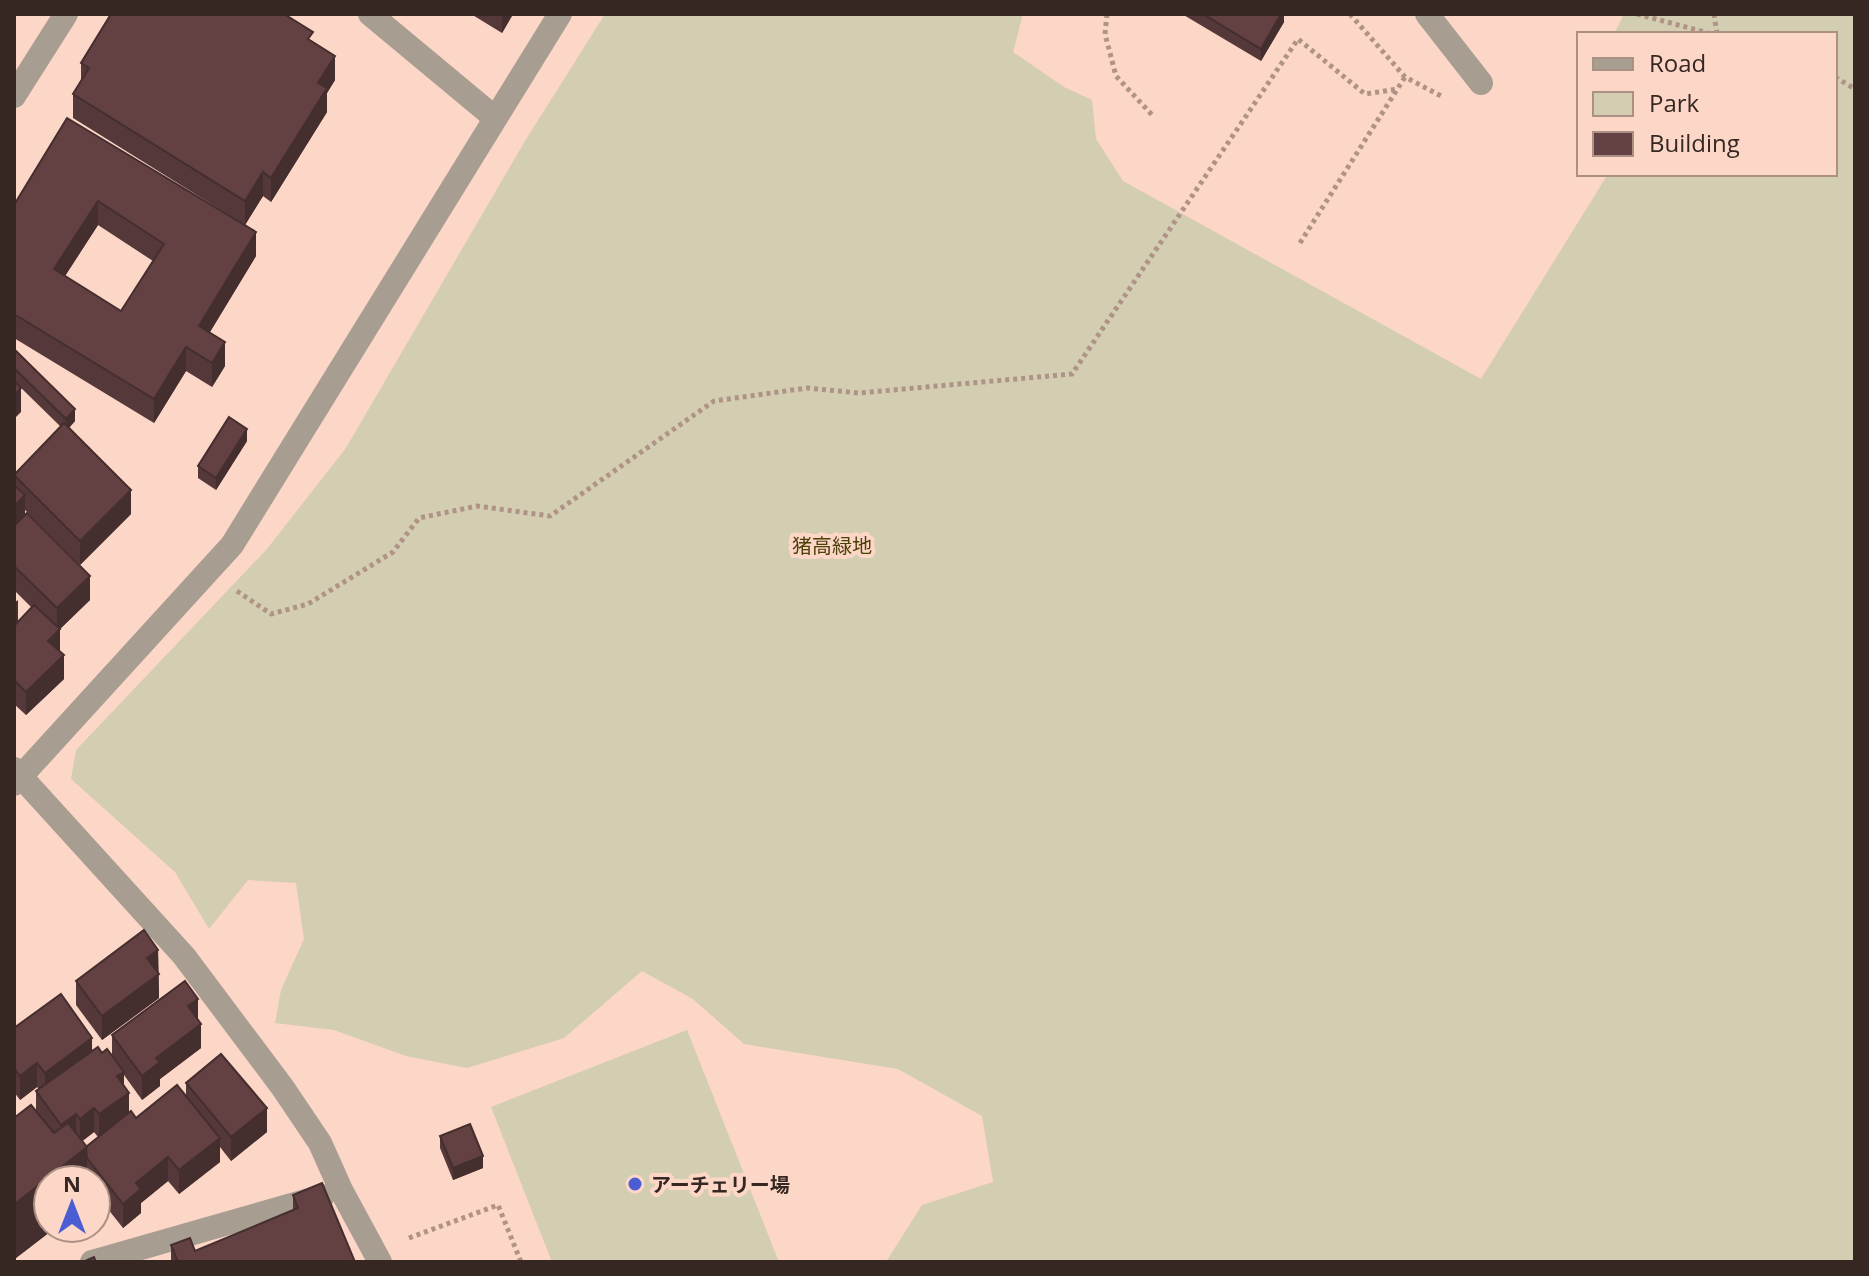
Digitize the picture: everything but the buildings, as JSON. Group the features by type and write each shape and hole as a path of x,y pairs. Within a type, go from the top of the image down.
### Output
{"street":[{"path":"14,96 66,14"},
{"path":"370,14 495,118"},
{"path":"377,1256 341,1190 320,1143 283,1088 184,956 17,776 232,545 560,14"},
{"path":"1427,14 1481,83"},
{"path":"92,1262 341,1190"}],"path":[{"path":"1107,14 1105,34 1116,76 1154,117"},
{"path":"1350,14 1405,77 1444,97"},
{"path":"1637,14 1707,32"},
{"path":"209,572 271,614 308,604 393,552 419,518 477,506 550,516 714,401 807,388 859,393 1072,374 1298,39 1365,94 1398,89"},
{"path":"1300,243 1405,77"},
{"path":"1837,78 1855,89"},
{"path":"377,1256 498,1205 521,1262"}],"green space":[{"name":"猪高緑地","path":"605,14 1023,14 1013,52 1064,87 1092,100 1096,139 1123,181 1481,379 1607,176 1837,176 1837,32 1615,32 1624,14 1855,14 1855,1262 886,1262 922,1205 993,1182 982,1116 898,1069 744,1044 693,999 642,971 564,1038 467,1068 406,1056 334,1030 275,1023 281,990 304,939 296,883 248,880 209,929 175,872 71,779 76,750 267,549 346,448 525,141"},
{"name":"アーチェリー場","path":"687,1030 779,1262 552,1262 491,1107"}],"place":[{"name":"アーチェリー場","path":"635,1184"}]}
